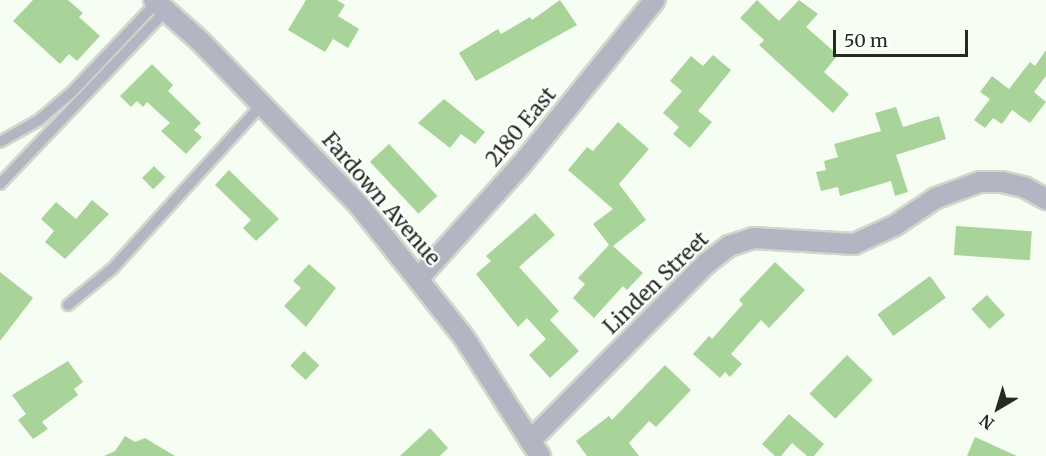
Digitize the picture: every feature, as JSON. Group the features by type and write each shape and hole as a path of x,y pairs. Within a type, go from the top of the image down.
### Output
{"street":[{"name":"2180 East","path":"418,279 522,164 655,0"},
{"name":"Fardown Avenue","path":"159,3 338,181 463,336 535,448"},
{"name":"Linden Street","path":"535,448 707,263 729,246 753,238 854,244 894,226 936,198 980,182 1024,187 1046,199"}],"lane":[{"path":"0,142 30,126 72,92 159,3"},
{"path":"0,184 159,3"},
{"path":"68,305 113,268 262,104"}],"building":[{"path":"33,0 68,0 83,13 79,17 100,36 77,61 69,54 60,64 13,21"},
{"path":"306,0 337,0 345,5 338,16 359,29 348,48 333,39 325,52 288,30"},
{"path":"560,0 577,25 476,81 459,53 498,29 501,34 530,17 532,20"},
{"path":"757,0 779,21 799,0 818,14 806,27 838,55 824,72 849,94 833,113 759,45 764,40 740,18"},
{"path":"1046,50 1046,76 1034,92 1046,102 1030,123 1012,110 1002,124 993,118 985,128 974,120 990,99 980,92 992,76 1009,89 1030,62 1035,66"},
{"path":"713,55 731,70 698,111 712,122 690,148 673,134 679,127 663,113 682,91 670,81 691,56 703,66"},
{"path":"152,64 173,85 168,91 201,123 194,130 202,137 186,154 161,131 170,123 147,102 143,107 137,101 131,107 120,96"},
{"path":"444,99 485,132 475,144 461,134 450,148 418,123"},
{"path":"896,107 903,127 939,116 946,139 896,155 908,192 895,196 891,181 840,196 838,187 821,191 816,172 826,170 824,161 838,157 834,144 881,131 875,113"},
{"path":"618,122 649,149 619,184 646,220 613,246 643,273 627,290 623,286 594,318 573,298 585,284 578,278 609,245 593,224 613,209 568,170 587,147 593,151"},
{"path":"389,144 437,196 418,214 370,162"},
{"path":"154,166 165,177 153,189 142,178"},
{"path":"229,170 279,219 256,241 243,228 251,220 215,185"},
{"path":"92,200 109,214 65,259 45,242 54,231 41,219 56,202 76,219"},
{"path":"535,213 555,235 519,267 559,311 550,320 579,351 550,378 529,355 546,339 527,318 518,327 476,274 491,261 486,256"},
{"path":"956,226 1032,231 1030,260 954,255"},
{"path":"775,262 805,290 769,328 761,320 731,354 742,364 730,377 725,372 720,378 693,354 709,336 712,339 743,304 739,300"},
{"path":"309,264 336,288 306,327 284,306 301,288 293,281"},
{"path":"0,272 33,298 0,341"},
{"path":"930,276 946,298 893,336 877,314"},
{"path":"987,295 1005,315 989,329 971,309"},
{"path":"304,351 319,365 306,380 290,366"},
{"path":"847,355 873,380 835,419 809,394"},
{"path":"68,361 83,382 74,389 78,395 42,422 48,429 33,439 18,420 26,414 12,395"},
{"path":"665,365 691,390 656,427 649,421 629,443 639,456 587,456 576,441 609,416 612,420"},
{"path":"789,414 824,444 814,456 807,456 792,443 781,456 775,456 762,444"},
{"path":"430,428 448,448 440,456 400,456"},
{"path":"125,436 135,442 145,438 175,456 104,456 115,451"},
{"path":"975,437 1017,456 967,456"}]}
